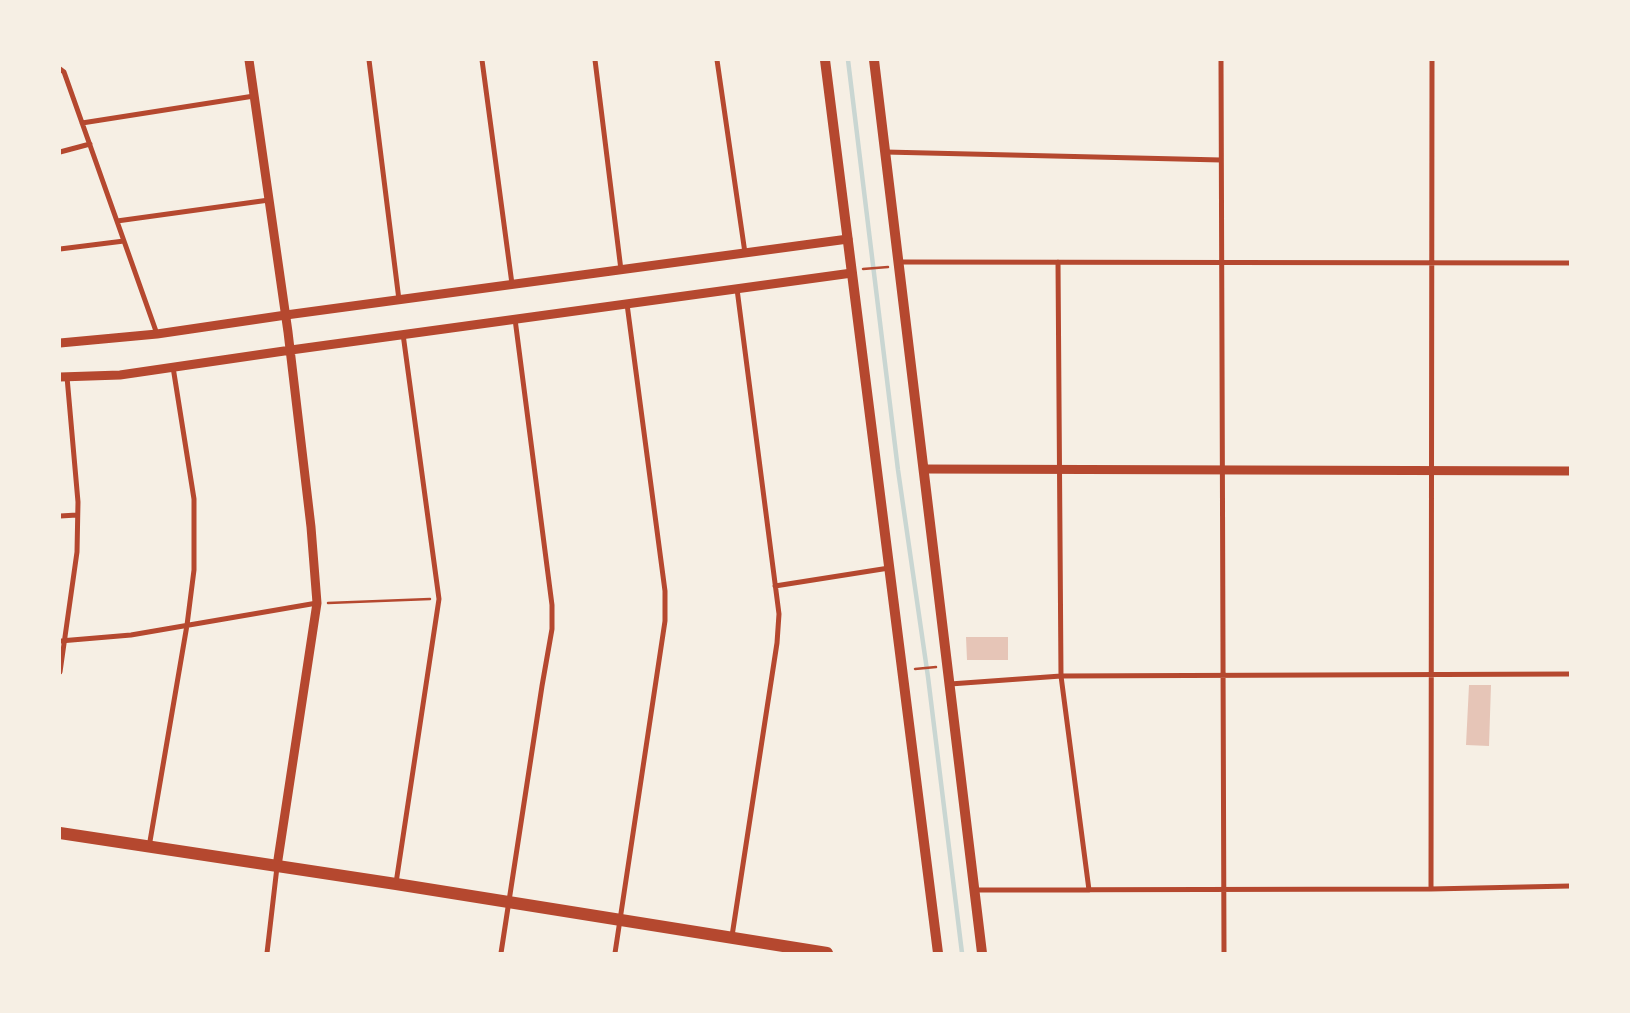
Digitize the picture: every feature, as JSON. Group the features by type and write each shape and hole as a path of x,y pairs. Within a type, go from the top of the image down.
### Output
{"main road":[{"path":"825,60 848,239 856,272 889,568 938,953"},
{"path":"874,60 885,152 894,264 924,469 982,953"},
{"path":"60,833 396,884 827,953"}],"street":[{"path":"249,60 291,350 312,527 317,603 277,866 267,953"},
{"path":"369,60 399,300"},
{"path":"482,60 512,284"},
{"path":"595,60 621,270"},
{"path":"717,60 745,253"},
{"path":"1221,60 1224,953"},
{"path":"1431,889 1432,60"},
{"path":"60,69 64,72 158,334"},
{"path":"82,123 254,96"},
{"path":"60,152 90,144"},
{"path":"885,152 1221,160"},
{"path":"117,221 269,200"},
{"path":"60,343 158,334 848,239"},
{"path":"60,249 124,241"},
{"path":"894,264 1058,262 1570,263"},
{"path":"1058,262 1060,676 1089,890"},
{"path":"60,672 77,552 78,515 63,377 120,375 856,272"},
{"path":"732,937 777,643 779,614 737,289"},
{"path":"615,953 665,621 665,591 627,304"},
{"path":"501,953 552,628 552,605 515,319"},
{"path":"396,884 439,598 403,334"},
{"path":"149,847 187,625 194,570 194,499 173,367"},
{"path":"924,469 1570,471"},
{"path":"60,516 78,515"},
{"path":"776,586 889,568"},
{"path":"63,641 131,634 317,603"},
{"path":"950,684 1060,676 1570,674"},
{"path":"974,890 1431,889 1570,886"}],"path":[{"path":"856,272 894,264"},
{"path":"317,603 439,598"},
{"path":"914,669 937,667"}],"building":[{"path":"966,637 1008,637 1008,660 967,660"},
{"path":"1469,685 1491,685 1489,746 1466,745"}],"waterway":[{"path":"848,60 898,470 928,677 962,953"}]}
